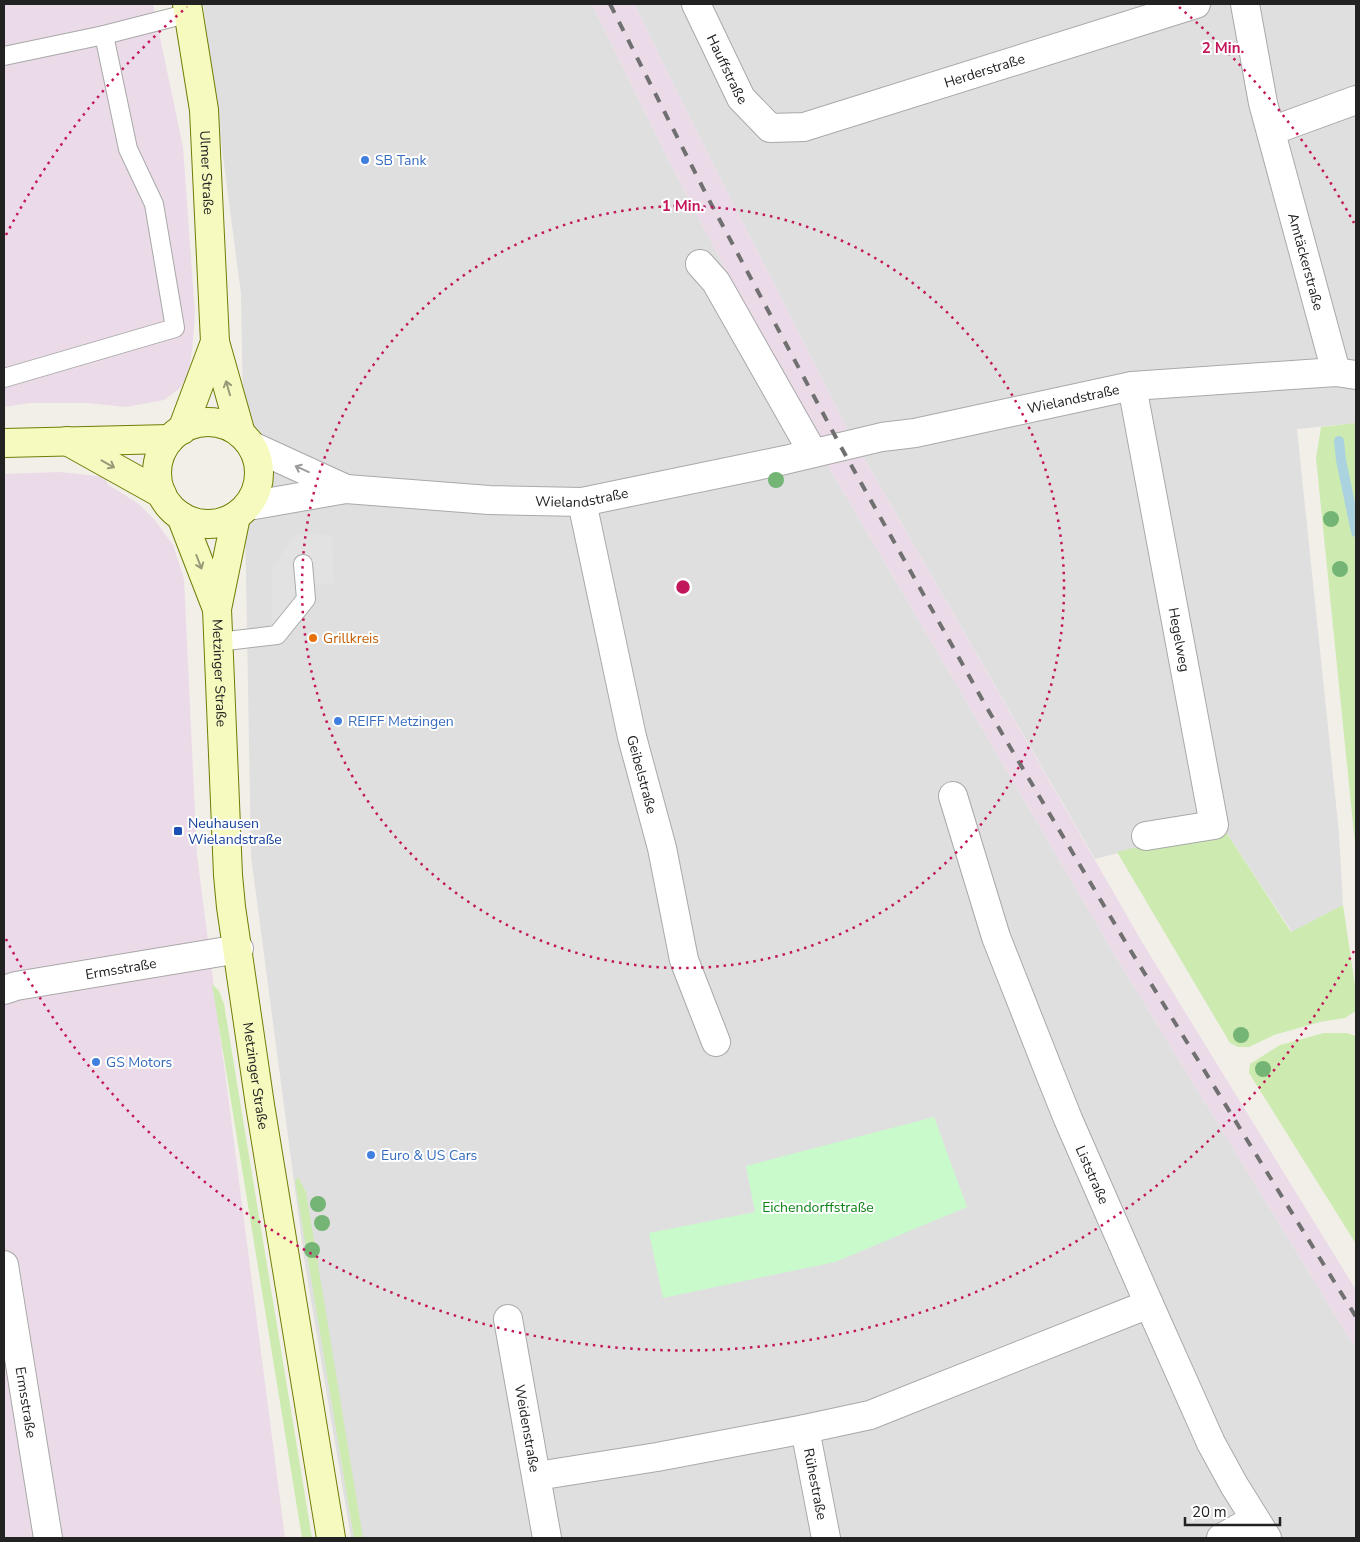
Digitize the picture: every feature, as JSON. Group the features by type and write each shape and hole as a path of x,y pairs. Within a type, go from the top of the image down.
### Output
{"street":[{"name":"Hauffstraße","path":"696,4 741,98 770,128"},
{"name":"Herderstraße","path":"770,128 804,127 1196,4"},
{"name":"Amtäckerstraße","path":"1245,4 1263,103 1346,373"},
{"name":"Ulmer Straße","path":"189,8 205,118 215,342 246,440 258,461 260,476 256,492 242,511"},
{"path":"1271,131 1356,100"},
{"path":"700,264 716,282 813,453"},
{"name":"Ulmer Straße","path":"181,516 170,507 162,494 158,480 158,466 162,452 176,434 215,342"},
{"name":"Wielandstraße","path":"242,511 346,488 489,500 582,502 1132,386 1346,373"},
{"name":"Hegelweg","path":"1132,386 1214,825 1146,836"},
{"path":"4,443 176,434 196,424 212,422 228,426 246,440"},
{"path":"66,440 162,494"},
{"name":"Wielandstraße","path":"246,440 346,488"},
{"name":"Geibelstraße","path":"582,502 632,737 662,848 684,960 716,1042"},
{"path":"181,516 195,522 209,524 223,522 242,511"},
{"name":"Metzinger Straße","path":"242,511 217,609 228,875 260,1105 331,1538"},
{"name":"Metzinger Straße","path":"181,516 217,609"},
{"name":"Liststraße","path":"953,796 999,946 1068,1119 1211,1443 1261,1529"},
{"name":"Ermsstraße","path":"4,990 16,986 239,949"},
{"name":"Ermsstraße","path":"4,1265 48,1538"},
{"path":"537,1476 657,1457 870,1415 1149,1304"},
{"name":"Weidenstraße","path":"508,1319 547,1538"},
{"name":"Rühestraße","path":"806,1429 826,1538"},
{"path":"1221,1538 1261,1529"}],"lane":[{"path":"4,56 104,35 189,8"},
{"path":"4,378 175,328 154,204 128,149 104,35"},
{"path":"218,642 277,635 306,599 303,564"}],"shaded area":[{"path":"4,4 153,4 183,147 195,313 188,375 181,387 164,400 126,407 87,403 30,403 4,407"},
{"path":"203,4 592,4 669,161 823,457 1119,962 1356,1349 1356,1538 351,1538 305,1265 251,856 241,294"},
{"path":"592,4 634,4 850,434 1142,942 1356,1290 1356,1349 1119,962 823,457 669,161"},
{"path":"634,4 1356,4 1356,423 1297,429 1339,833 1343,905 1292,932 1222,826 1095,859 850,434"},
{"path":"59,472 106,477 107,484 139,504 154,519 173,545 184,579 197,855 285,1538 4,1538 4,474"},
{"path":"295,534 332,535 334,584 310,584 310,600 271,648 272,568"}],"green space":[{"path":"1356,423 1356,854 1316,458 1321,427"},
{"path":"1222,826 1291,932 1343,905 1356,992 1356,1011 1345,1018 1320,1022 1274,1035 1249,1047 1238,1047 1230,1043 1117,852"},
{"path":"212,984 219,991 224,1004 312,1538 302,1538"},
{"path":"1324,1033 1347,1033 1356,1036 1356,1244 1249,1073 1250,1064 1280,1045"},
{"name":"Eichendorffstraße","path":"934,1117 967,1207 835,1262 663,1298 649,1233 755,1212 746,1166"},
{"path":"298,1177 306,1192 363,1538 354,1538 295,1181"}],"waterway":[{"path":"1339,441 1341,460 1356,532"}],"railway":[{"path":"610,4 708,198 841,447 987,708 1129,948 1356,1317"}],"place":[{"name":"SB Tank","path":"365,160"},
{"name":"Grillkreis","path":"313,638"},
{"name":"REIFF Metzingen","path":"338,721"},
{"name":"Neuhausen Wielandstraße","path":"178,831"},
{"name":"GS Motors","path":"96,1062"},
{"name":"Euro & US Cars","path":"371,1155"}]}
